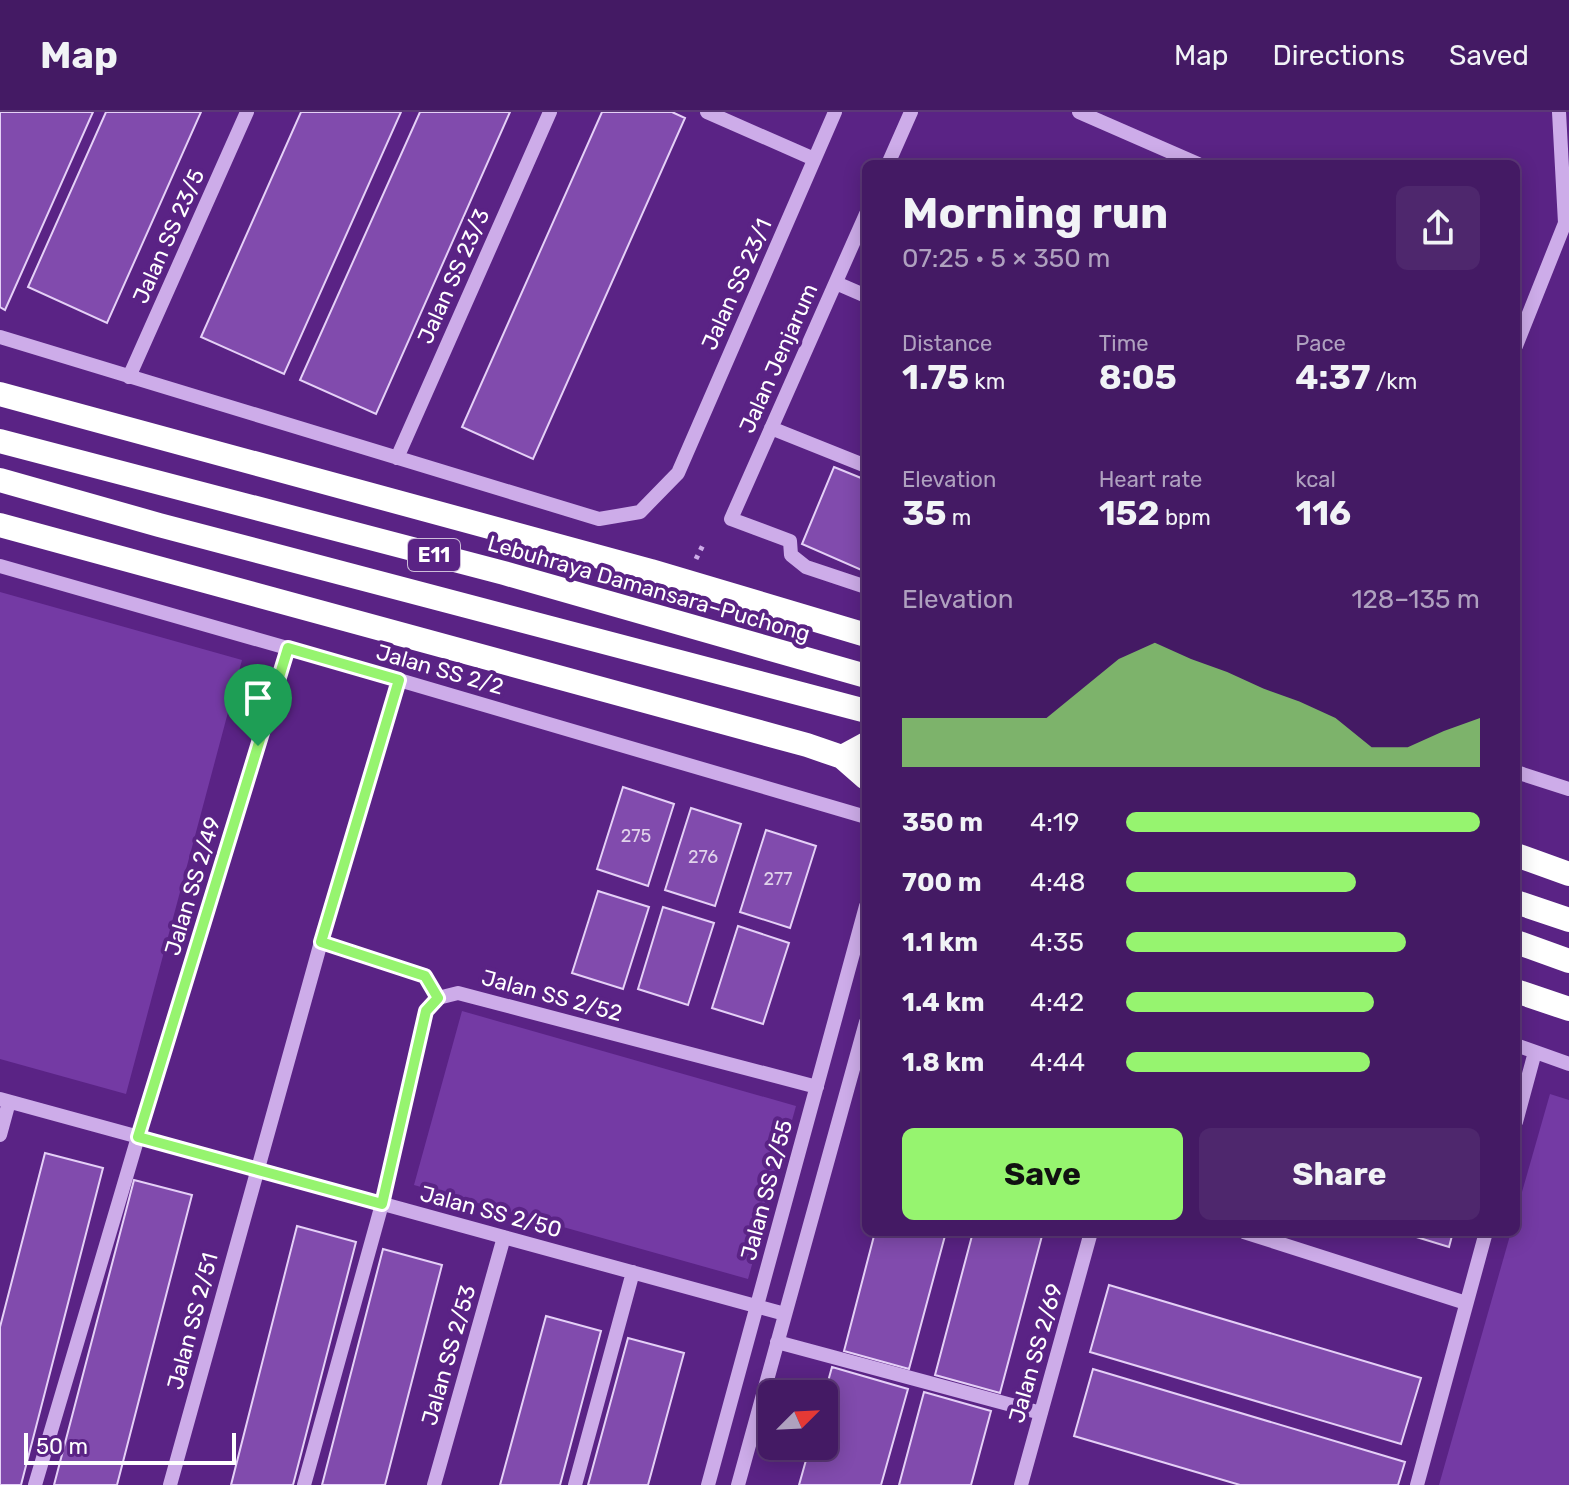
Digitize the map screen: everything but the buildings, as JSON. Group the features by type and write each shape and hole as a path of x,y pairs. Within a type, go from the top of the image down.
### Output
{"highway":[{"path":"0,394 651,571 862,634"},
{"name":"Lebuhraya Damansara–Puchong","path":"0,441 504,573 862,675"},
{"name":"E11","path":"0,480 862,710"},
{"path":"0,525 807,745 842,757 862,774"},
{"path":"842,757 862,746"},
{"path":"1520,856 1569,874"},
{"path":"1520,903 1569,920"},
{"path":"1520,943 1569,961"},
{"path":"1520,992 1569,1009"}],"street":[{"name":"Jalan SS 23/5","path":"129,377 247,112"},
{"name":"Jalan SS 23/3","path":"397,458 550,112"},
{"path":"707,112 814,159"},
{"name":"Jalan SS 23/1","path":"397,458 599,519 640,512 678,473 835,112"},
{"path":"890,160 911,112"},
{"path":"1079,112 1189,160"},
{"path":"1520,336 1565,223 1559,112"},
{"name":"Jalan Jenjarum","path":"862,223 731,519 790,541 791,555 806,567 862,586"},
{"path":"836,283 862,294"},
{"path":"0,337 397,458"},
{"path":"771,428 862,464"},
{"name":"Jalan SS 2/2","path":"0,566 862,816"},
{"name":"Jalan SS 2/49","path":"35,1485 288,648"},
{"name":"Jalan SS 2/51","path":"170,1485 256,1169 399,680"},
{"path":"1520,773 1569,789"},
{"name":"Jalan SS 2/55","path":"708,1485 862,921"},
{"path":"304,1485 382,1204 426,1011 438,998 425,976 321,942"},
{"name":"Jalan SS 2/52","path":"438,998 458,993 817,1087"},
{"path":"738,1485 862,1036"},
{"path":"1520,1046 1569,1064"},
{"path":"1520,1107 1535,1052"},
{"path":"0,1135 5,1100"},
{"name":"Jalan SS 2/50","path":"5,1100 785,1314"},
{"name":"Jalan SS 2/69","path":"1021,1485 1090,1236"},
{"path":"1257,1236 1466,1303"},
{"path":"1417,1485 1485,1236"},
{"name":"Jalan SS 2/53","path":"434,1485 504,1237"},
{"path":"575,1485 633,1272"},
{"path":"777,1342 1041,1413"}],"shaded area":[{"path":"0,592 242,660 126,1094 0,1059"},
{"path":"462,1011 796,1106 748,1279 414,1185"},
{"path":"1550,1094 1569,1100 1569,1485 1439,1485 1510,1236 1520,1236 1520,1199"}],"route":[{"path":"288,648 399,680 321,942 425,976 438,998 426,1011 382,1204 138,1137 258,746 288,648"}]}
